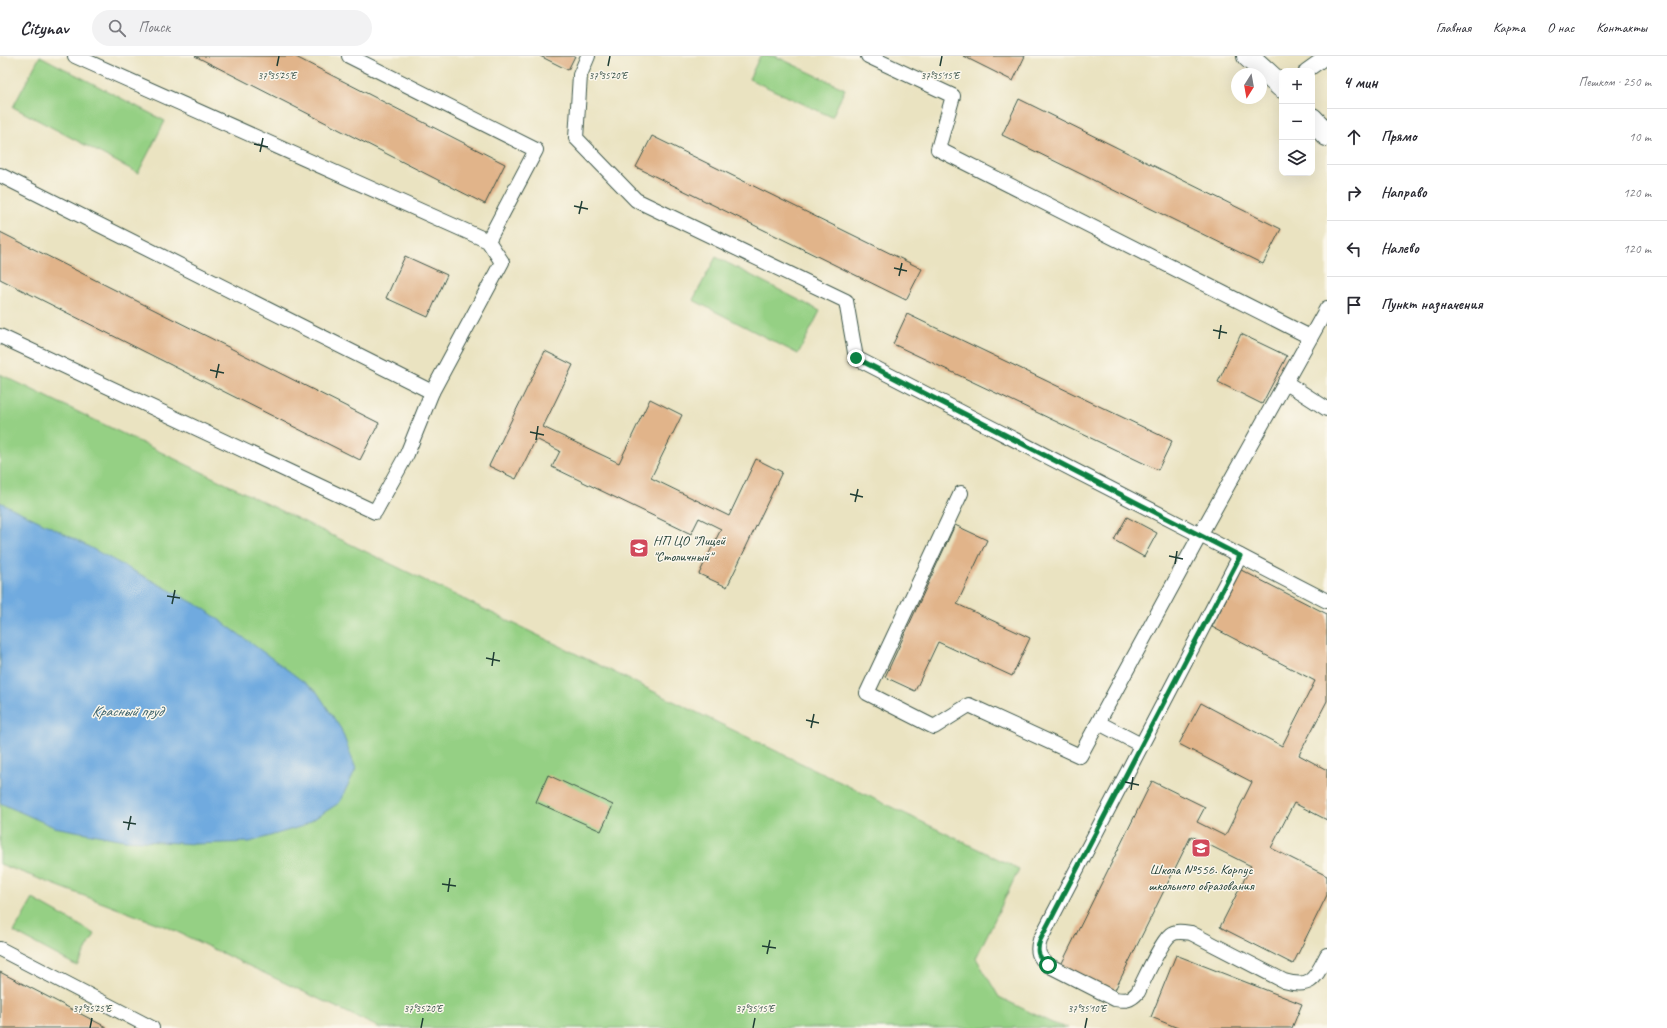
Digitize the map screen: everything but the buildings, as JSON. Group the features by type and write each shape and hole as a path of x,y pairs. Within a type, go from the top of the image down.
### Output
{"street":[{"path":"1248,56 1279,84"},
{"path":"1315,122 1327,136"}],"lane":[{"path":"0,336 375,512 407,454 432,392 502,262 488,241 75,56"},
{"path":"349,56 536,150 488,241"},
{"path":"588,56 580,75 576,138 636,200 846,301 856,358 1327,601"},
{"path":"868,56 953,96 938,149 1310,337"},
{"path":"1310,68 1327,56"},
{"path":"0,175 432,392"},
{"path":"961,493 867,693 934,727 969,705 1080,756 1200,535 1327,308"},
{"path":"1285,382 1327,409"},
{"path":"1240,556 1040,940 1037,948 1039,958 1048,965 1115,999 1125,1001 1132,998 1138,992 1162,946 1170,935 1180,931 1191,933 1284,981 1297,985 1308,982 1316,976 1327,955"},
{"path":"1099,723 1142,746"},
{"path":"0,949 152,1028"}],"green space":[{"path":"40,56 165,121 138,173 13,107"},
{"path":"760,56 775,56 845,89 832,117 749,79"},
{"path":"716,257 820,311 798,354 693,300"},
{"path":"0,374 1019,869 976,958 999,997 1052,1023 1068,1028 380,1028 169,928 0,864"},
{"path":"33,899 95,934 77,966 14,932"}],"water":[{"name":"Красный пруд","path":"0,502 63,533 203,608 317,692 341,729 356,769 339,803 303,826 250,842 196,844 124,840 54,827 0,803"}],"place":[{"name":"НП ЦО \"Лицей \"Столичный\"","path":"639,548"},
{"name":"Школа №556. Корпус школьного образования","path":"1201,848"}],"route":[{"path":"856,358 1240,556 1040,940 1037,948 1039,958 1048,965"}]}
